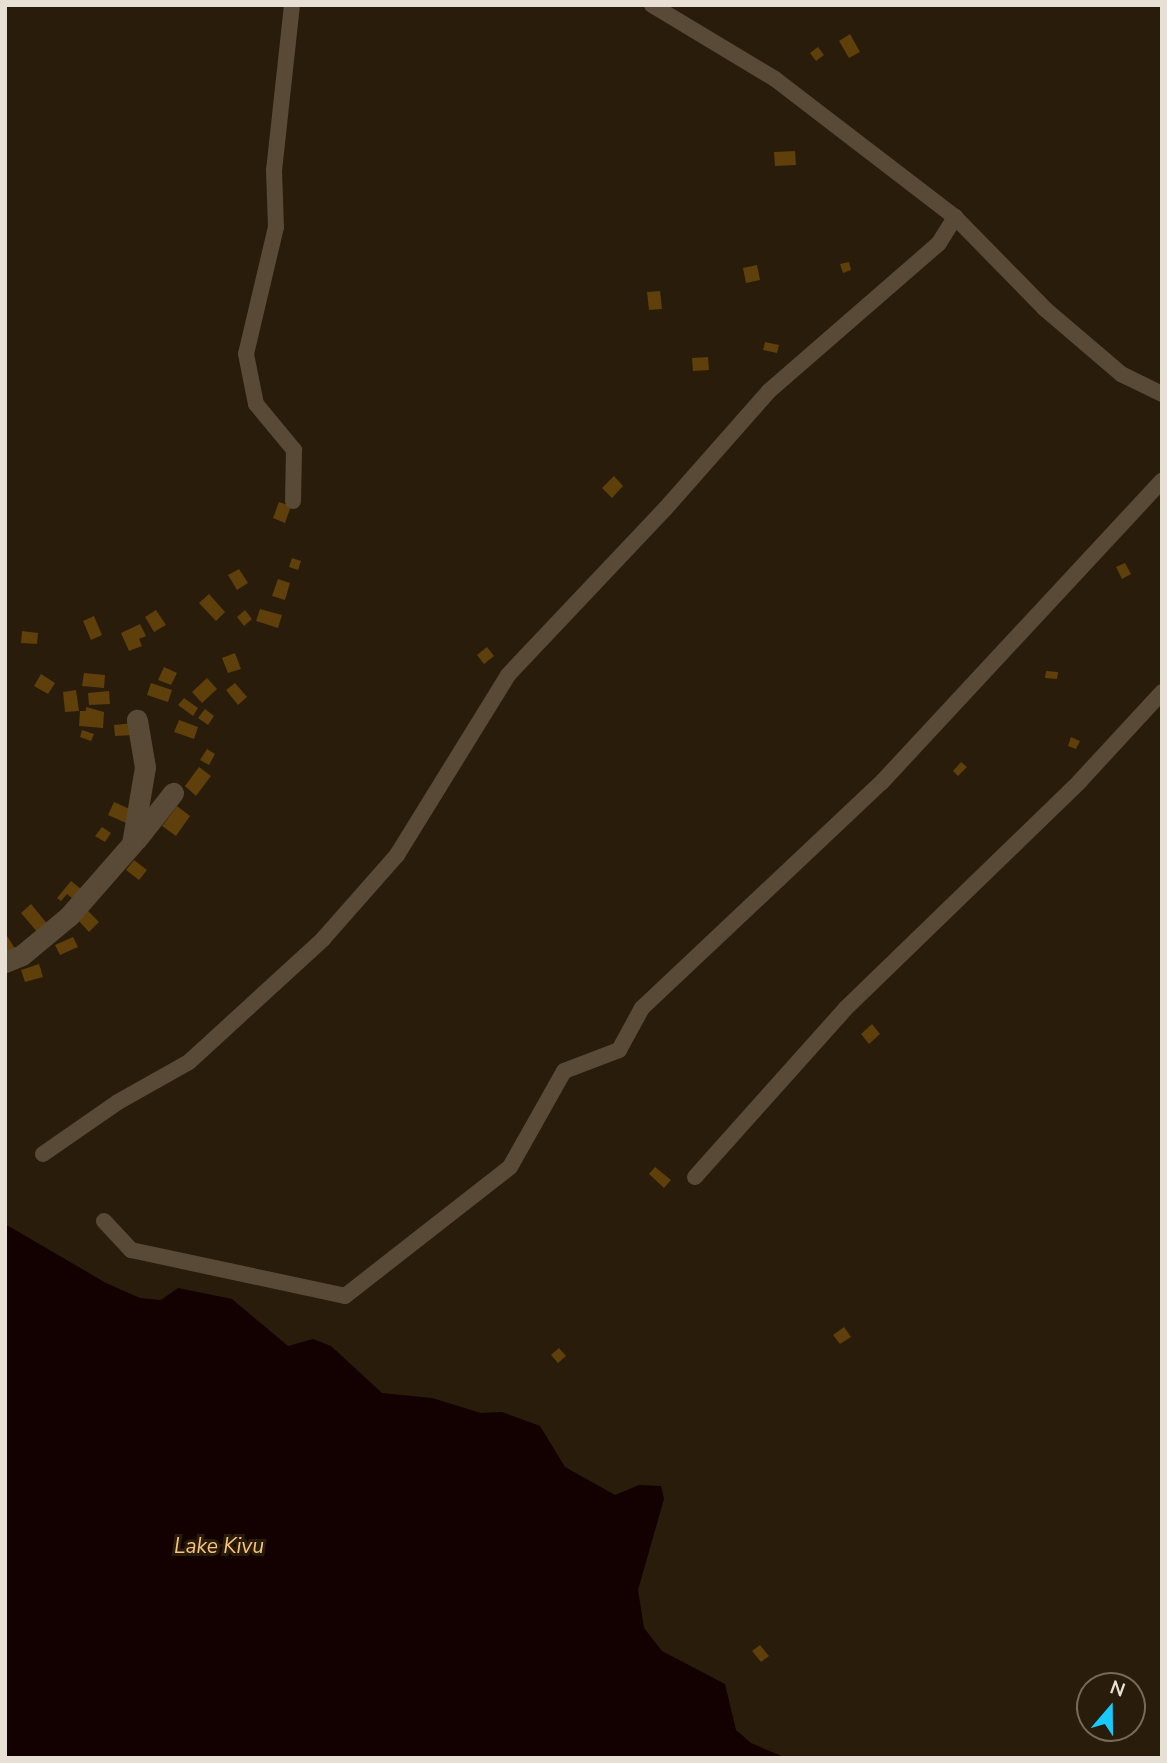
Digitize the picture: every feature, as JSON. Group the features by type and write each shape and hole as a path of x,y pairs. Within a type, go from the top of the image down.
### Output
{"street":[{"path":"292,5 274,170 276,227 246,354 256,404 294,450 293,501"},
{"path":"652,5 775,79 955,217 1054,317 1121,374 1162,394"},
{"path":"43,1154 118,1102 188,1062 323,939 397,855 508,676 665,509 769,391 939,243 955,217"},
{"path":"104,1221 131,1250 345,1296 510,1167 564,1071 619,1050 642,1008 881,783 1162,481"},
{"path":"695,1177 845,1009 1080,781 1162,692"},
{"path":"132,844 145,767 138,720"},
{"path":"5,962 22,955 69,916 173,793"}],"water":[{"name":"Lake Kivu","path":"5,1224 106,1283 140,1298 161,1300 178,1288 232,1299 288,1346 313,1339 331,1346 382,1393 432,1398 481,1413 502,1412 540,1426 565,1467 615,1495 639,1485 661,1486 664,1499 638,1590 644,1628 662,1651 725,1684 736,1730 751,1743 786,1758 5,1758"}],"building":[{"path":"850,34 860,52 849,58 839,41"},
{"path":"818,47 824,55 816,61 810,53"},
{"path":"795,151 796,165 775,166 774,152"},
{"path":"849,262 851,270 843,273 840,264"},
{"path":"757,265 760,280 746,283 743,268"},
{"path":"660,291 662,309 649,310 647,292"},
{"path":"765,342 779,345 777,353 763,350"},
{"path":"708,357 709,370 693,371 692,358"},
{"path":"614,476 623,486 612,498 602,488"},
{"path":"279,502 291,506 285,523 273,518"},
{"path":"292,558 301,561 298,570 289,567"},
{"path":"1125,563 1131,574 1122,579 1116,567"},
{"path":"239,569 248,583 237,590 228,575"},
{"path":"278,579 290,583 285,600 272,596"},
{"path":"209,594 225,612 216,621 199,603"},
{"path":"260,609 282,615 278,628 256,621"},
{"path":"156,610 166,625 154,632 145,617"},
{"path":"245,610 252,619 244,626 237,617"},
{"path":"94,616 102,635 91,640 83,621"},
{"path":"140,624 146,636 139,639 142,646 129,651 121,633"},
{"path":"22,631 38,633 37,644 21,643"},
{"path":"487,647 494,656 484,664 477,655"},
{"path":"235,653 241,669 228,673 222,658"},
{"path":"164,667 177,673 171,685 158,680"},
{"path":"1046,671 1058,672 1057,679 1045,678"},
{"path":"84,673 105,675 104,688 82,686"},
{"path":"41,674 55,683 48,694 34,686"},
{"path":"207,678 217,689 202,703 192,692"},
{"path":"151,683 172,690 168,702 147,695"},
{"path":"235,683 247,697 238,705 226,690"},
{"path":"76,690 79,711 65,712 63,692"},
{"path":"109,691 110,704 89,705 88,693"},
{"path":"184,698 198,708 193,716 178,705"},
{"path":"86,707 104,712 103,728 79,726 80,711 86,711"},
{"path":"205,709 214,716 208,725 198,718"},
{"path":"179,720 198,727 194,739 174,732"},
{"path":"133,723 134,735 115,736 114,725"},
{"path":"82,730 94,734 91,741 80,737"},
{"path":"1071,737 1080,741 1076,749 1068,746"},
{"path":"207,749 215,754 209,765 200,760"},
{"path":"961,762 967,767 958,776 953,771"},
{"path":"199,767 211,776 196,796 185,786"},
{"path":"114,802 132,810 126,823 108,815"},
{"path":"177,806 190,816 176,836 162,826"},
{"path":"102,827 111,833 105,842 95,836"},
{"path":"134,860 147,870 139,880 126,870"},
{"path":"71,881 81,889 73,899 67,894 61,901 57,898"},
{"path":"31,904 49,926 39,934 21,913"},
{"path":"85,908 99,922 89,932 76,918"},
{"path":"7,936 16,950 9,955 5,950"},
{"path":"73,937 78,947 60,955 55,945"},
{"path":"39,964 43,977 25,982 21,970"},
{"path":"872,1024 880,1034 869,1044 861,1034"},
{"path":"655,1167 671,1180 664,1188 649,1174"},
{"path":"844,1327 851,1337 840,1344 833,1335"},
{"path":"559,1348 566,1356 558,1363 551,1355"},
{"path":"760,1645 769,1656 761,1662 752,1651"}]}
